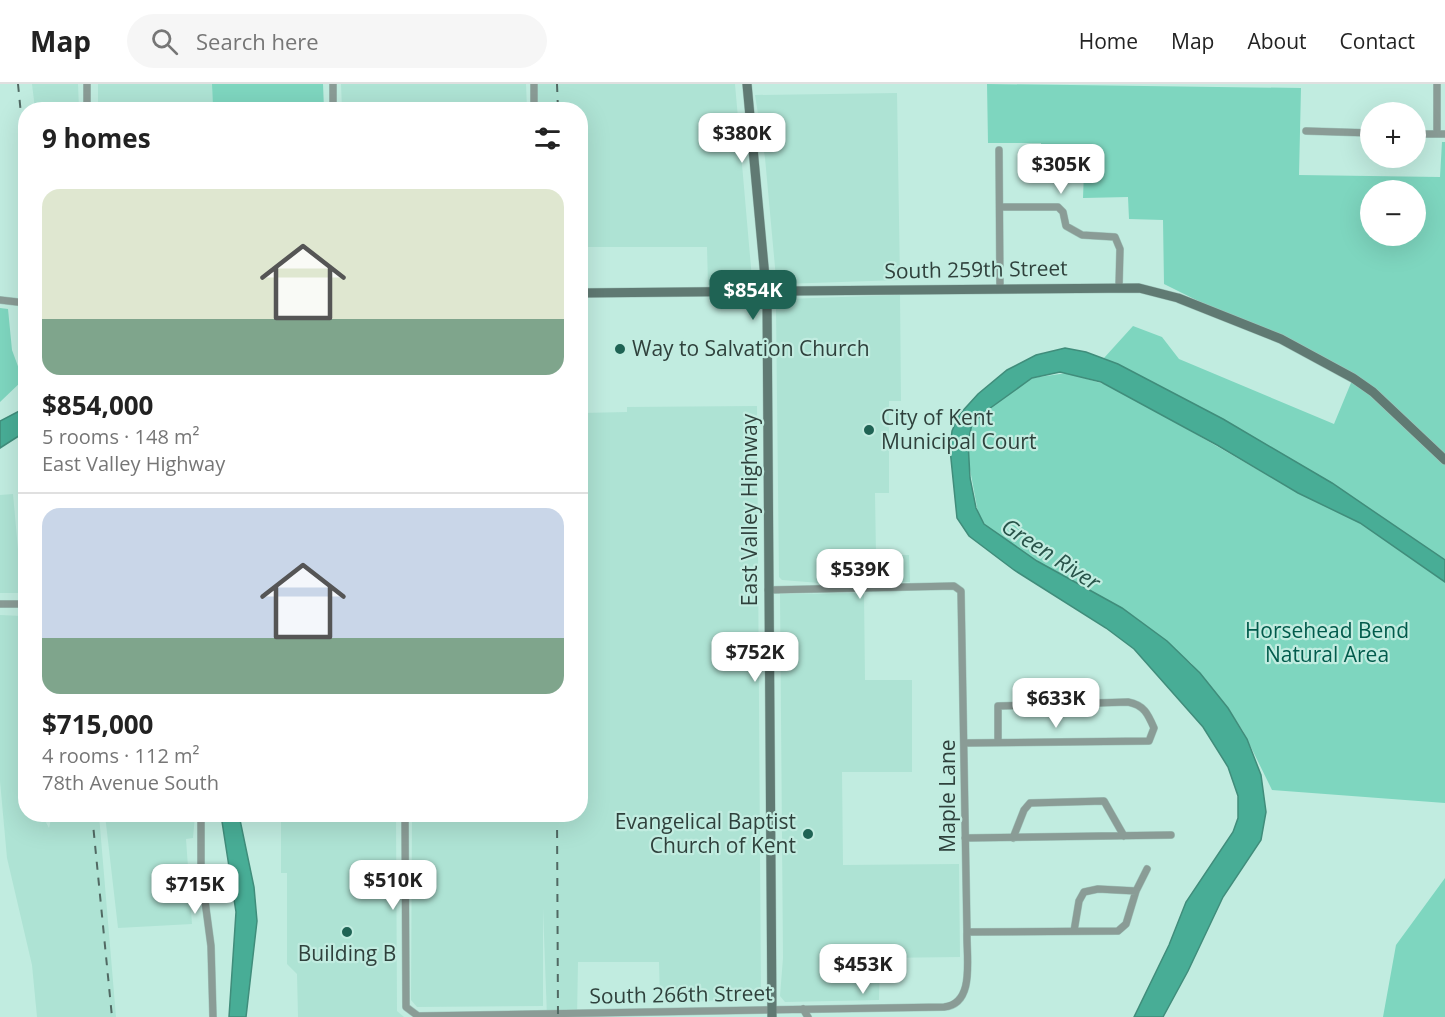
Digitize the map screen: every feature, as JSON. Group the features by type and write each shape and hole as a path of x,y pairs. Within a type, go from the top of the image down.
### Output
{"main road":[{"name":"East Valley Highway","path":"747,84 766,291 772,1013"},
{"name":"South 259th Street","path":"588,293 1119,286 1139,288 1178,298 1281,339 1353,378 1373,392 1445,460"}],"street":[{"path":"87,84 87,102"},
{"path":"333,84 333,102"},
{"path":"534,84 534,102"},
{"path":"1437,84 1441,134"},
{"path":"1306,131 1360,133"},
{"path":"999,150 1000,288"},
{"path":"1000,207 1056,207 1063,212 1066,226 1077,233 1114,237 1119,245 1119,286"},
{"path":"0,300 18,302"},
{"name":"Maple Lane","path":"768,590 959,588 963,595 967,932 965,992 960,1002"},
{"path":"0,604 18,604"},
{"path":"964,743 1149,741 1154,728 1146,710 1138,704 1128,702 998,706 998,742"},
{"path":"1013,838 1024,810 1030,803 1094,801 1104,801 1108,804 1124,836"},
{"path":"201,822 201,871 211,946 213,1017"},
{"name":"South 266th Street","path":"405,822 406,1007 418,1016 772,1013 803,1009 944,1007 960,1002"},
{"path":"965,838 1171,835"},
{"path":"967,932 1122,929 1147,869"},
{"path":"1074,931 1078,901 1084,892 1098,889 1136,891"},
{"path":"803,1009 808,1017"}],"shaded area":[{"path":"32,84 78,84 79,102 34,102"},
{"path":"98,84 212,84 213,102 98,102"},
{"path":"341,84 526,84 527,102 342,102"},
{"path":"538,84 735,84 752,279 734,285 708,285 707,247 588,247 588,102 538,102"},
{"path":"897,93 900,280 782,284 776,278 765,158 755,95"},
{"path":"900,295 901,401 889,401 889,493 875,493 876,555 909,555 910,582 833,584 782,580 779,577 776,306 785,299"},
{"path":"1065,348 1086,352 1118,364 1223,419 1332,483 1445,560 1445,582 1360,523 1298,493 1217,445 1101,382 1060,372 1032,378 982,414 972,424 968,442 970,478 976,508 984,524 1037,561 1122,608 1167,641 1200,673 1228,708 1247,739 1261,775 1266,812 1261,840 1223,897 1163,1017 1134,1017 1169,945 1186,902 1233,832 1238,818 1238,796 1228,767 1203,727 1134,649 1106,628 1014,570 969,536 957,518 950,449 952,431 959,415 978,394 1007,370 1036,355"},
{"path":"757,406 761,1000 660,1001 659,962 578,962 577,1017 547,1017 543,908 543,1006 417,1007 411,1000 412,822 588,822 588,413 627,412 627,407"},
{"path":"18,412 18,436 0,448 0,421"},
{"path":"13,494 18,549 18,593 0,593 0,495"},
{"path":"864,593 865,680 912,680 912,772 842,772 843,865 959,864 960,957 880,958 879,1000 785,1002 780,996 783,958 780,594"},
{"path":"0,615 18,616 18,822 46,822 49,828 50,822 100,822 116,1017 37,1017 32,965 7,858 0,781"},
{"path":"106,822 194,822 193,838 186,839 192,924 118,928"},
{"path":"222,822 240,822 254,887 257,921 246,1017 229,1017 236,912"},
{"path":"281,822 396,822 397,1011 404,1017 298,1017 297,974 287,964 287,873 281,873"}],"green space":[{"path":"212,84 323,84 324,102 213,102"},
{"path":"987,84 1301,88 1299,175 1440,177 1442,142 1445,142 1445,560 1332,483 1104,358 1133,326 1162,337 1179,359 1334,424 1353,378 1164,284 1163,220 1129,219 1128,197 1083,198 1084,171 1041,169 1041,143 988,143"},
{"path":"0,308 8,309 12,350 18,366 18,385 0,402"},
{"name":"Horsehead Bend Natural Area","path":"1067,373 1114,387 1298,493 1360,523 1445,582 1445,803 1272,790 1243,731 1228,708 1191,663 1135,617 1037,561 991,531 979,518 969,464 968,438 972,424 982,414 1032,378"},
{"path":"1445,878 1445,1017 1383,1017 1396,945"}],"railway":[{"path":"18,84 20,102"},
{"path":"557,84 558,102"},
{"path":"93,822 112,1017"},
{"path":"557,822 558,1017"}],"place":[{"name":"Way to Salvation Church","path":"620,349"},
{"name":"City of Kent Municipal Court","path":"869,430"},
{"name":"Evangelical Baptist Church of Kent","path":"808,834"},
{"name":"Building B","path":"347,932"}],"water label":[{"name":"Green River","path":"1051,554"}]}
